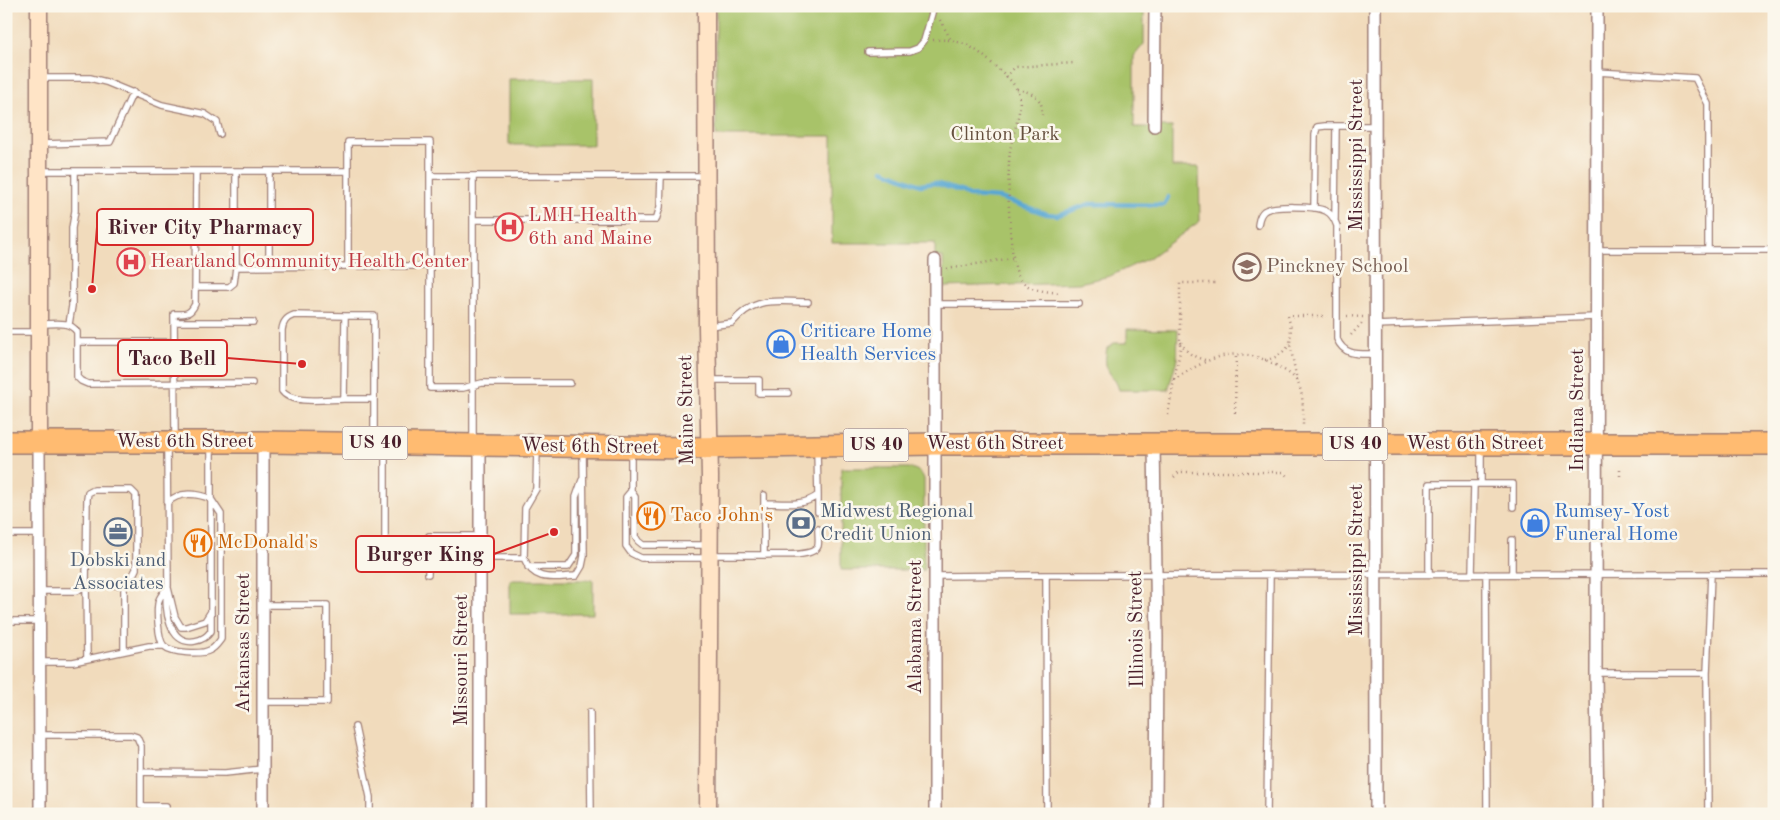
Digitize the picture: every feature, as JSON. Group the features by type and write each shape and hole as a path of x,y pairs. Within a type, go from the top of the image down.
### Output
{"highway":[{"name":"West 6th Street","path":"6,442 379,443 631,448 935,444 1774,444"}],"street":[{"path":"39,6 40,814"},
{"name":"Maine Street","path":"706,6 709,448 708,814"},
{"path":"1154,126 1155,6"},
{"name":"Mississippi Street","path":"1375,6 1376,814"},
{"name":"Indiana Street","path":"1597,6 1596,673 1598,814"},
{"name":"Alabama Street","path":"935,814 936,266"},
{"name":"Arkansas Street","path":"263,442 263,814"},
{"name":"Illinois Street","path":"1154,444 1157,638 1156,814"},
{"name":"Missouri Street","path":"476,445 480,536 480,814"}],"lane":[{"path":"868,52 910,51 918,48 924,41 934,8"},
{"path":"1597,72 1695,78 1708,104 1708,250"},
{"path":"39,78 90,78 133,92 162,105 205,114 217,122 220,134"},
{"path":"39,144 110,142 133,92"},
{"path":"1336,126 1335,219 1338,226 1338,339 1340,347 1346,351 1358,354 1376,354"},
{"path":"1314,208 1315,135 1317,128 1375,126"},
{"path":"348,266 348,142 430,142 430,388 463,388 482,383 570,383"},
{"path":"39,171 348,171"},
{"path":"69,324 72,306 72,228 75,212 75,171"},
{"path":"196,171 195,304 192,311 186,314 174,314 174,384 167,503 167,613 173,629 182,640 189,642 198,641 208,636 211,631 211,442"},
{"path":"195,287 229,287 234,283 236,268 236,171"},
{"path":"269,171 269,267"},
{"path":"430,176 707,176"},
{"path":"473,176 473,386 476,445"},
{"path":"473,220 656,220 660,207 660,176"},
{"path":"1258,225 1259,217 1270,208 1314,208 1326,211 1335,219"},
{"path":"1596,250 1774,250"},
{"path":"236,268 430,266"},
{"path":"707,327 732,324 740,314 760,302 808,302"},
{"path":"936,304 1079,304"},
{"path":"374,399 297,399 285,395 282,391 282,330 283,324 288,317 294,315 374,316 374,399 379,443 385,565"},
{"path":"344,399 345,316"},
{"path":"1376,325 1596,317"},
{"path":"174,322 253,322"},
{"path":"6,332 69,324 74,327 78,332 78,377 81,381 88,384 252,383"},
{"path":"78,342 174,342"},
{"path":"708,380 759,380 759,393 788,393"},
{"path":"1481,444 1481,484"},
{"path":"537,446 536,488 525,508 524,558 534,574 541,577 576,576 582,566 584,556 583,447"},
{"path":"818,446 818,512"},
{"path":"631,448 631,492 635,497 635,536 643,545 709,552 806,554 814,551 818,546 818,529"},
{"path":"528,567 568,567 576,555 576,497 583,477"},
{"path":"1429,574 1429,484 1513,484 1513,506"},
{"path":"1472,574 1474,484"},
{"path":"87,659 88,493 94,490 131,490 136,495 136,569 132,577 124,585 124,651"},
{"path":"631,492 626,497 626,546 631,553 641,558 709,552"},
{"path":"40,662 72,662 148,646 164,646 184,653 208,652 215,646 220,638 220,514 211,499 191,494 172,498 167,503"},
{"path":"764,495 764,554"},
{"path":"764,503 804,503 818,495"},
{"path":"6,534 39,534"},
{"path":"428,574 429,536 480,536"},
{"path":"1512,540 1512,574"},
{"path":"480,558 524,558"},
{"path":"1486,574 1487,814"},
{"path":"1708,814 1706,673 1711,574"},
{"path":"935,576 1774,574"},
{"path":"1046,575 1047,814"},
{"path":"1267,814 1270,575"},
{"path":"40,591 77,590 86,585 124,585"},
{"path":"168,586 175,617 181,627 205,621 211,608"},
{"path":"164,646 159,633 158,602 168,586"},
{"path":"263,605 327,605 327,702 263,702"},
{"path":"6,621 40,621"},
{"path":"1596,673 1706,673"},
{"path":"590,712 591,814"},
{"path":"355,727 370,798 370,814"},
{"path":"40,735 131,735 136,737 142,746 142,806 166,806 166,814"},
{"path":"142,772 224,773 263,769"}],"path":[{"path":"934,8 952,40"},
{"path":"924,41 952,40 979,52 1017,89 1034,94 1040,100 1042,115"},
{"path":"1006,77 1015,67 1074,63"},
{"path":"1017,89 1020,105 1010,149 1009,195 1012,258 1019,279 1026,285 1038,290 1060,293"},
{"path":"936,266 1012,258"},
{"path":"1168,415 1180,352 1180,283 1216,283"},
{"path":"1303,425 1302,400 1290,344 1291,328 1288,316 1329,316"},
{"path":"1345,316 1363,316 1363,323 1351,335"},
{"path":"1180,340 1186,351 1207,360"},
{"path":"1265,360 1278,356 1290,344"},
{"path":"1174,380 1197,364 1236,354 1265,360 1287,372 1297,382"},
{"path":"1235,413 1236,354"},
{"path":"1620,467 1620,476"},
{"path":"1174,477 1179,472 1282,472 1287,476"}],"green space":[{"name":"Clinton Park","path":"716,6 1144,6 1144,44 1134,56 1134,127 1172,127 1172,167 1199,167 1200,221 1149,258 1110,276 1079,283 944,287 943,257 935,257 935,243 832,243 832,136 716,136"},
{"path":"509,79 593,79 593,145 509,145"},
{"path":"1127,329 1178,330 1177,359 1168,390 1119,390 1107,369 1106,354 1107,348 1114,343 1127,343"},
{"path":"841,468 909,468 922,474 924,479 924,570 841,570"},
{"path":"510,580 593,580 593,614 510,614"}],"waterway":[{"path":"883,170 920,185 935,183 963,192 969,196 1000,198 1047,214 1058,215 1090,204 1164,205 1168,197"}],"place":[{"name":"LMH Health 6th and Maine","path":"509,227"},
{"name":"Heartland Community Health Center","path":"131,262"},
{"name":"Pinckney School","path":"1247,267"},
{"name":"River City Pharmacy","path":"92,289"},
{"name":"Criticare Home Health Services","path":"781,344"},
{"name":"Taco Bell","path":"302,364"},
{"name":"Taco John's","path":"651,516"},
{"name":"Midwest Regional Credit Union","path":"801,523"},
{"name":"Rumsey-Yost Funeral Home","path":"1535,523"},
{"name":"Dobski and Associates","path":"118,532"},
{"name":"Burger King","path":"554,532"},
{"name":"McDonald's","path":"198,543"}]}
